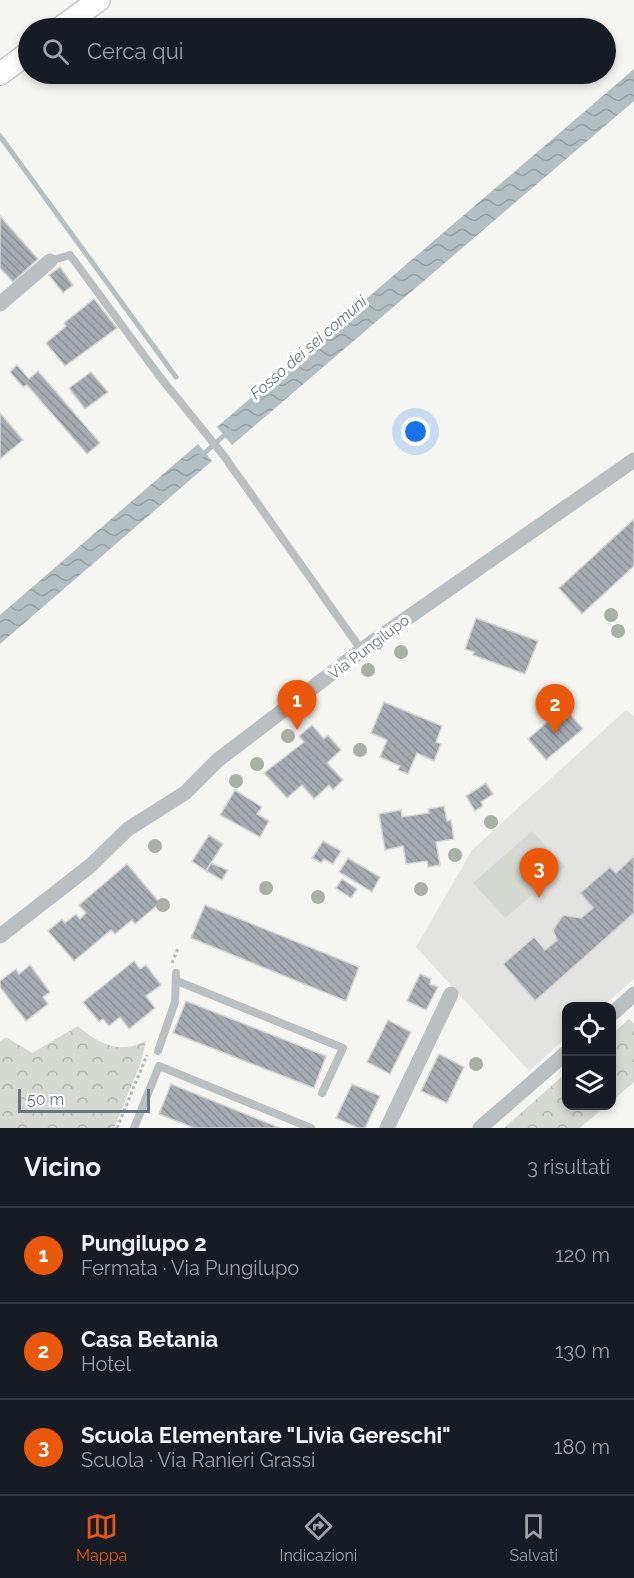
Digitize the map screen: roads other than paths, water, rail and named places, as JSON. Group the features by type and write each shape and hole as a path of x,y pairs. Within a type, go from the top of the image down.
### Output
{"main road":[{"path":"74,18 99,0"},
{"path":"0,74 18,60"}],"street":[{"path":"0,304 50,261"},
{"name":"Via Pungilupo","path":"0,936 90,866 128,829 185,793 219,760 362,651 634,460"},
{"path":"387,1128 451,994"},
{"path":"616,1011 632,1000"},
{"path":"480,1128 564,1056"}],"lane":[{"path":"50,261 70,255 155,369 224,456 362,651"},
{"path":"158,1051 175,1002 176,977 343,1048 322,1093"},
{"path":"134,1128 159,1066 311,1128"}],"water":[{"path":"634,69 634,101 232,445 217,427"},
{"path":"198,444 212,461 0,644 0,615"}],"waterway":[{"path":"0,136 176,377"},
{"name":"Fosso dei sei comuni","path":"200,457 229,431"}],"place":[{"name":"Pungilupo 2","path":"297,730"},
{"name":"Casa Betania","path":"555,734"},
{"name":"Scuola Elementare \"Livia Gereschi\"","path":"539,898"}]}
